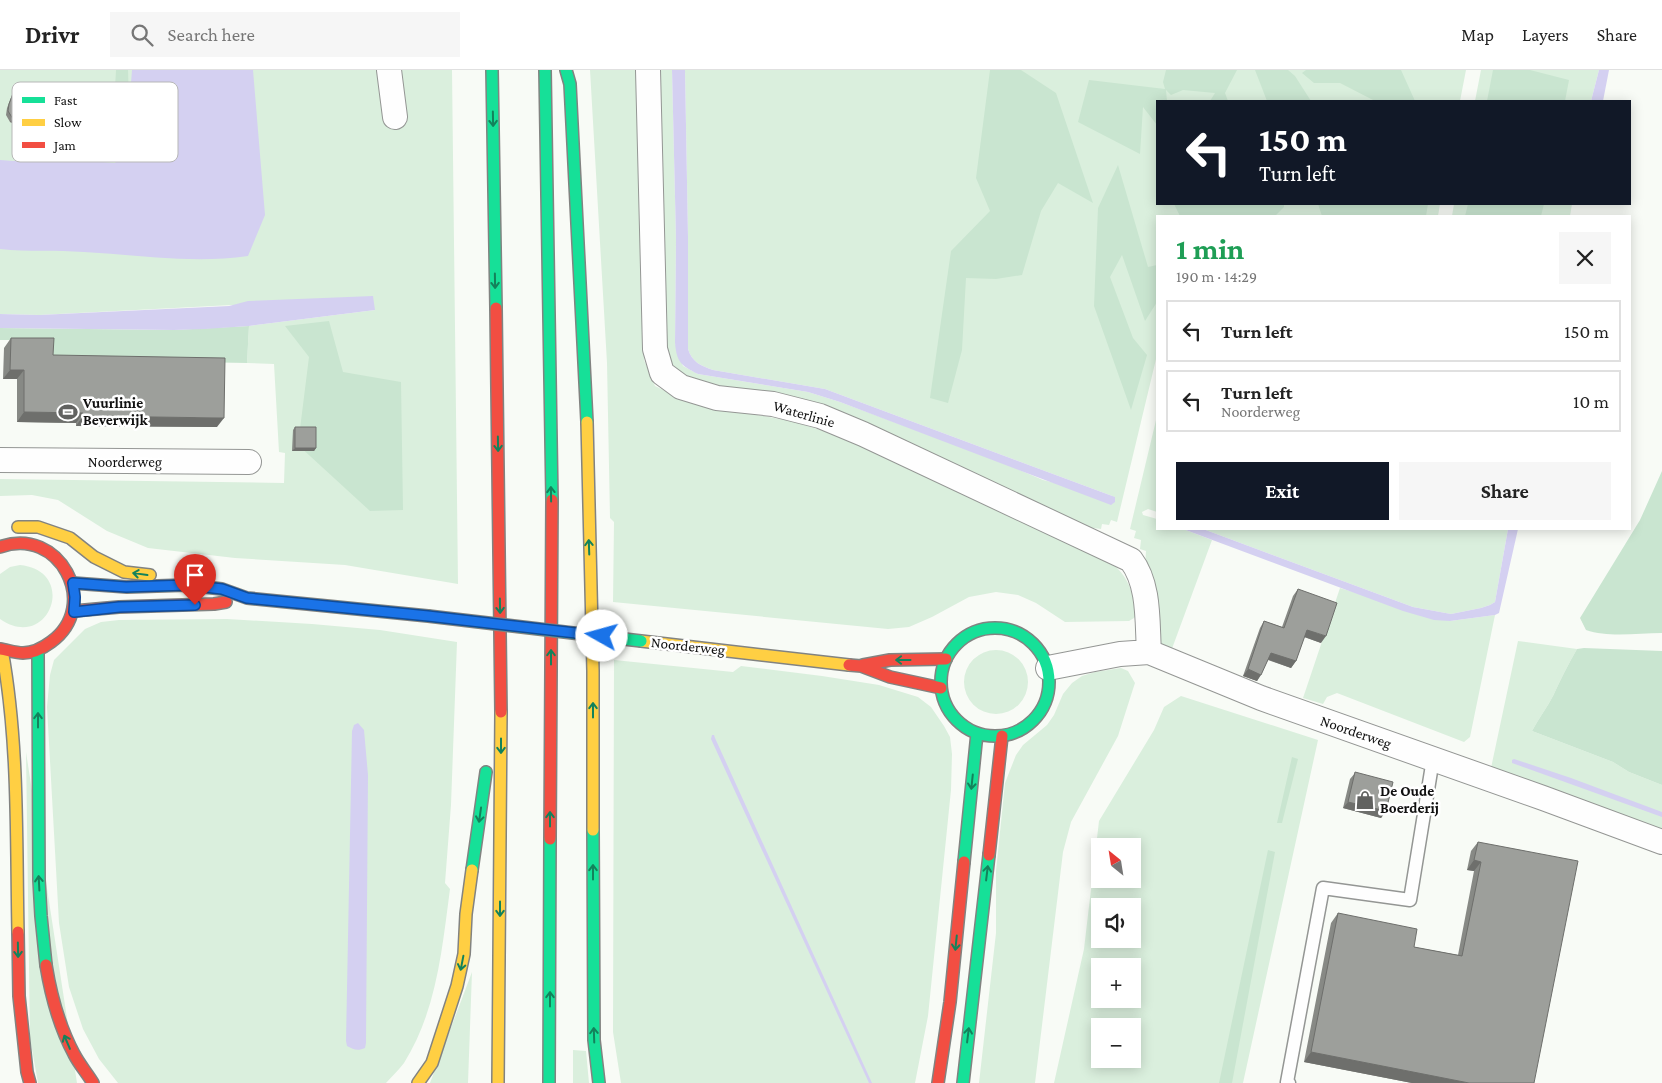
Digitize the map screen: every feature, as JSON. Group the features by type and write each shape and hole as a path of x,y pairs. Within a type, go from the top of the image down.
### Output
{"main road":[{"path":"492,70 501,662 498,1083"},
{"path":"544,70 552,522 549,1083"},
{"path":"566,70 570,94 587,420 593,671 593,993 594,1040 599,1083"},
{"name":"Noorderweg","path":"6,528 38,526 70,538 94,557 124,572 158,576 188,585"},
{"path":"0,547 21,543 38,546 54,554 66,567 73,583 75,597 74,612 66,628 54,641 38,650 20,653 1,649 10,689 14,760 19,996 27,1072 30,1083"},
{"name":"Noorderweg","path":"73,583 126,587 188,585 222,589 247,598 428,616 861,666 890,677 941,688"},
{"name":"Noorderweg","path":"74,612 119,607 214,604 247,598"},
{"path":"990,628 1009,630 1026,637 1040,651 1048,668 1050,686 1045,704 1035,720 1020,730 1002,736 989,736 977,733 959,723 947,707 941,688 941,677 946,659 957,644 972,633 990,628"},
{"path":"38,650 39,880 44,956 49,986 58,1020 69,1047 93,1083"},
{"name":"Noorderweg","path":"861,666 890,660 946,659"},
{"path":"418,1083 432,1063 457,986 464,954 466,914 501,662"},
{"path":"938,1083 950,1002 977,733"},
{"path":"963,1083 1002,736"},
{"path":"4,777 15,814"}],"street":[{"path":"389,70 395,117"},
{"name":"Waterlinie","path":"648,70 655,348 662,373 680,387 717,398 773,404 820,416 863,434 1132,560 1139,571 1142,583 1149,652"},
{"name":"Noorderweg","path":"0,460 249,462"},
{"name":"Noorderweg","path":"1048,668 1120,654 1149,652 1261,698 1662,842"}],"lane":[{"path":"1289,1083 1287,1082 1323,888 1410,900 1434,759"}],"green space":[{"path":"0,70 452,70 458,584 345,565 235,558 148,548 107,531 58,500 32,495 0,496 0,479 284,483 285,453 279,452 274,364 247,363 249,326 375,310 232,305 39,315 0,314"},
{"path":"116,70 128,70 128,82 115,82"},
{"path":"590,70 639,70 644,360 655,386 684,400 791,421 854,440 1113,564 1130,586 1137,614 1134,618 1129,621 1065,622 1036,603 1018,595 996,592 969,597 909,627 888,629 613,602 614,522 610,518 607,363"},
{"path":"655,70 672,70 676,240 675,343 683,366 698,374 808,392 996,460 1043,480 1115,497 825,389 713,370 695,360 688,349 685,70 1466,70 1460,100 1156,100 1156,205 1440,205 1438,215 1156,215 1156,359 1117,522 1111,520 1109,525 1102,524 1101,529 1094,528 1090,534 902,448 686,383 658,351"},
{"path":"990,70 1021,70 1056,93 1093,203 1058,183 1041,211 1022,275 996,279 966,278 962,350 948,403 930,398 951,251 990,211 976,178"},
{"path":"1166,70 1237,70 1225,93 1228,100 1211,100 1215,93 1183,90 1171,95 1166,90 1167,100 1156,100 1156,124 1143,107 1140,154 1078,122 1089,80 1165,89 1163,82"},
{"path":"1255,70 1288,70 1295,76 1310,100 1267,100"},
{"path":"1306,70 1401,70 1415,100 1373,100 1340,83 1314,83 1302,73"},
{"path":"1481,70 1599,70 1591,100 1475,100"},
{"path":"1493,70 1530,70 1569,80 1565,100 1487,100"},
{"path":"1118,165 1148,267 1156,265 1156,304 1145,321 1122,255 1110,277 1133,338 1147,355 1131,410 1094,306 1098,208"},
{"path":"1174,205 1284,205 1276,215 1180,215"},
{"path":"1318,205 1428,205 1426,215 1322,215"},
{"path":"1454,205 1572,205 1570,215 1452,215"},
{"path":"1468,205 1544,205 1541,215 1465,215"},
{"path":"329,321 343,372 401,382 403,510 370,511 298,445 309,357 285,326"},
{"path":"249,326 247,363 80,360 45,354 41,340 0,340 0,328 174,330"},
{"path":"1156,420 1156,512 1148,509 1142,512 1143,515 1156,519 1156,530 1186,530 1212,540 1170,654 1159,644 1145,566 1146,551 1140,549 1141,540 1134,538 1136,531 1130,529"},
{"path":"1662,471 1662,633 1604,634 1586,630 1580,618 1640,520"},
{"path":"1206,530 1508,530 1495,602 1481,608 1451,614 1413,607"},
{"path":"20,565 38,570 49,581 53,594 51,607 43,618 32,626 17,627 0,619 0,574 10,567"},
{"path":"1340,588 1450,621 1495,615 1470,737 1464,742 1337,693 1327,697 1323,704 1303,698"},
{"path":"227,619 380,630 457,642 451,805 445,883 450,889 441,956 431,1000 415,1043 404,1063 386,1083 118,1083 99,1059 83,1029 69,987 59,923 47,707 50,675 54,660 85,629 101,622 119,620"},
{"path":"1518,641 1577,649 1551,700 1532,731 1613,762 1629,772 1662,785 1662,831 1491,768"},
{"path":"1577,649 1662,651 1662,785 1629,772 1613,762 1532,731 1551,700"},
{"path":"990,650 1002,650 1019,659 1026,670 1028,682 1026,694 1019,705 1002,714 990,714 978,709 969,700 964,688 964,676 969,664 978,655"},
{"path":"614,660 733,672 741,666 822,676 879,685 918,697 931,707 950,737 952,754 951,790 928,1016 915,1083 621,1083 613,1032"},
{"path":"1121,668 1128,671 1135,683 1118,736 1071,822 1063,852 1035,1083 979,1083 996,933 996,871 1005,783 1016,755 1023,745 1047,725 1054,715 1063,694 1072,683 1082,676 1095,672"},
{"path":"1181,696 1318,740 1243,1083 1054,1083 1084,949 1091,888 1141,888 1141,838 1097,838 1099,821 1154,730 1164,707"},
{"path":"26,752 77,1083 38,1083 30,1038"},
{"path":"1292,757 1298,759 1282,823 1277,823"},
{"path":"1268,850 1275,852 1232,1083 1219,1083"},
{"path":"472,972 468,1083 430,1083"},
{"path":"573,1050 586,1051 589,1083 573,1083"}],"shaded area":[{"path":"132,70 253,70 265,215 248,256 187,259 74,251 0,249 0,160 12,162 178,162 178,82 131,82"},
{"path":"672,70 685,70 688,349 695,360 713,370 825,389 1115,497 1115,502 1111,505 840,402 808,392 698,374 683,365 678,359 675,343 676,240"},
{"path":"1599,70 1609,70 1603,100 1591,100"},
{"path":"373,296 375,310 249,326 174,330 0,328 0,314 39,315 229,306 248,301"},
{"path":"1186,530 1206,530 1413,607 1451,614 1481,608 1495,602 1508,530 1518,530 1499,613 1450,621 1434,620 1403,611"},
{"path":"358,723 364,730 368,775 366,1043 365,1048 358,1050 347,1046 346,1041 352,731 354,725"},
{"path":"712,735 714,735 872,1083 869,1083 711,739"},
{"path":"1514,759 1662,812 1662,817 1512,763"}],"building":[{"path":"12,96 12,117 8,111"},
{"path":"11,338 54,338 53,355 225,358 224,418 83,416 83,413 24,412 24,370 10,370"},
{"path":"295,427 316,427 316,448 295,448"},
{"path":"1298,589 1337,603 1326,636 1307,630 1296,661 1271,653 1261,675 1248,669 1264,621 1284,628"},
{"path":"1355,772 1393,782 1386,811 1348,802"},
{"path":"1478,842 1578,861 1534,1083 1469,1083 1311,1052 1338,913 1417,929 1414,947 1462,956 1481,862 1474,860"}],"traffic: fast":[{"path":"492,70 496,308"},
{"path":"545,70 552,500"},
{"path":"566,70 570,84 587,422"},
{"path":"73,583 127,587 187,585 222,589 247,598 428,616"},
{"path":"428,616 641,641"},
{"path":"995,628 1016,632 1033,644 1045,661 1049,682 1045,703 1033,720 1016,732 995,736 974,732 957,720 945,703 941,682 945,661 957,644 974,632 995,628"},
{"path":"38,650 39,880 46,965"},
{"path":"964,862 977,733"},
{"path":"472,870 486,772"},
{"path":"593,830 594,1040 599,1083"},
{"path":"549,1083 550,839"},
{"path":"963,1083 989,855"}],"traffic: slow":[{"path":"587,422 593,671 593,830"},
{"path":"18,527 38,527 70,538 94,557 124,572 150,575"},
{"path":"641,641 849,665"},
{"path":"2,650 14,755 18,932"},
{"path":"498,1083 501,712"},
{"path":"418,1083 432,1063 457,986 464,954 466,914 472,870"}],"traffic: jam":[{"path":"496,308 501,712"},
{"path":"550,839 552,500"},
{"path":"0,547 21,543 40,547 56,558 67,572 73,590 73,608 66,626 51,642 27,653 0,649"},
{"path":"74,611 226,602"},
{"path":"863,665 890,660 946,659"},
{"path":"849,665 861,666 890,677 941,688"},
{"path":"989,855 1002,736"},
{"path":"938,1083 950,1002 964,862"},
{"path":"18,932 19,996 27,1072 30,1083"},
{"path":"46,965 53,999 64,1033 76,1058 93,1083"}],"place":[{"name":"Vuurlinie Beverwijk","path":"68,412"},
{"name":"De Oude Boerderij","path":"1365,800"}],"route":[{"path":"195,605 119,607 74,612 75,597 73,583 126,587 188,585 222,589 247,598 602,636"}]}
